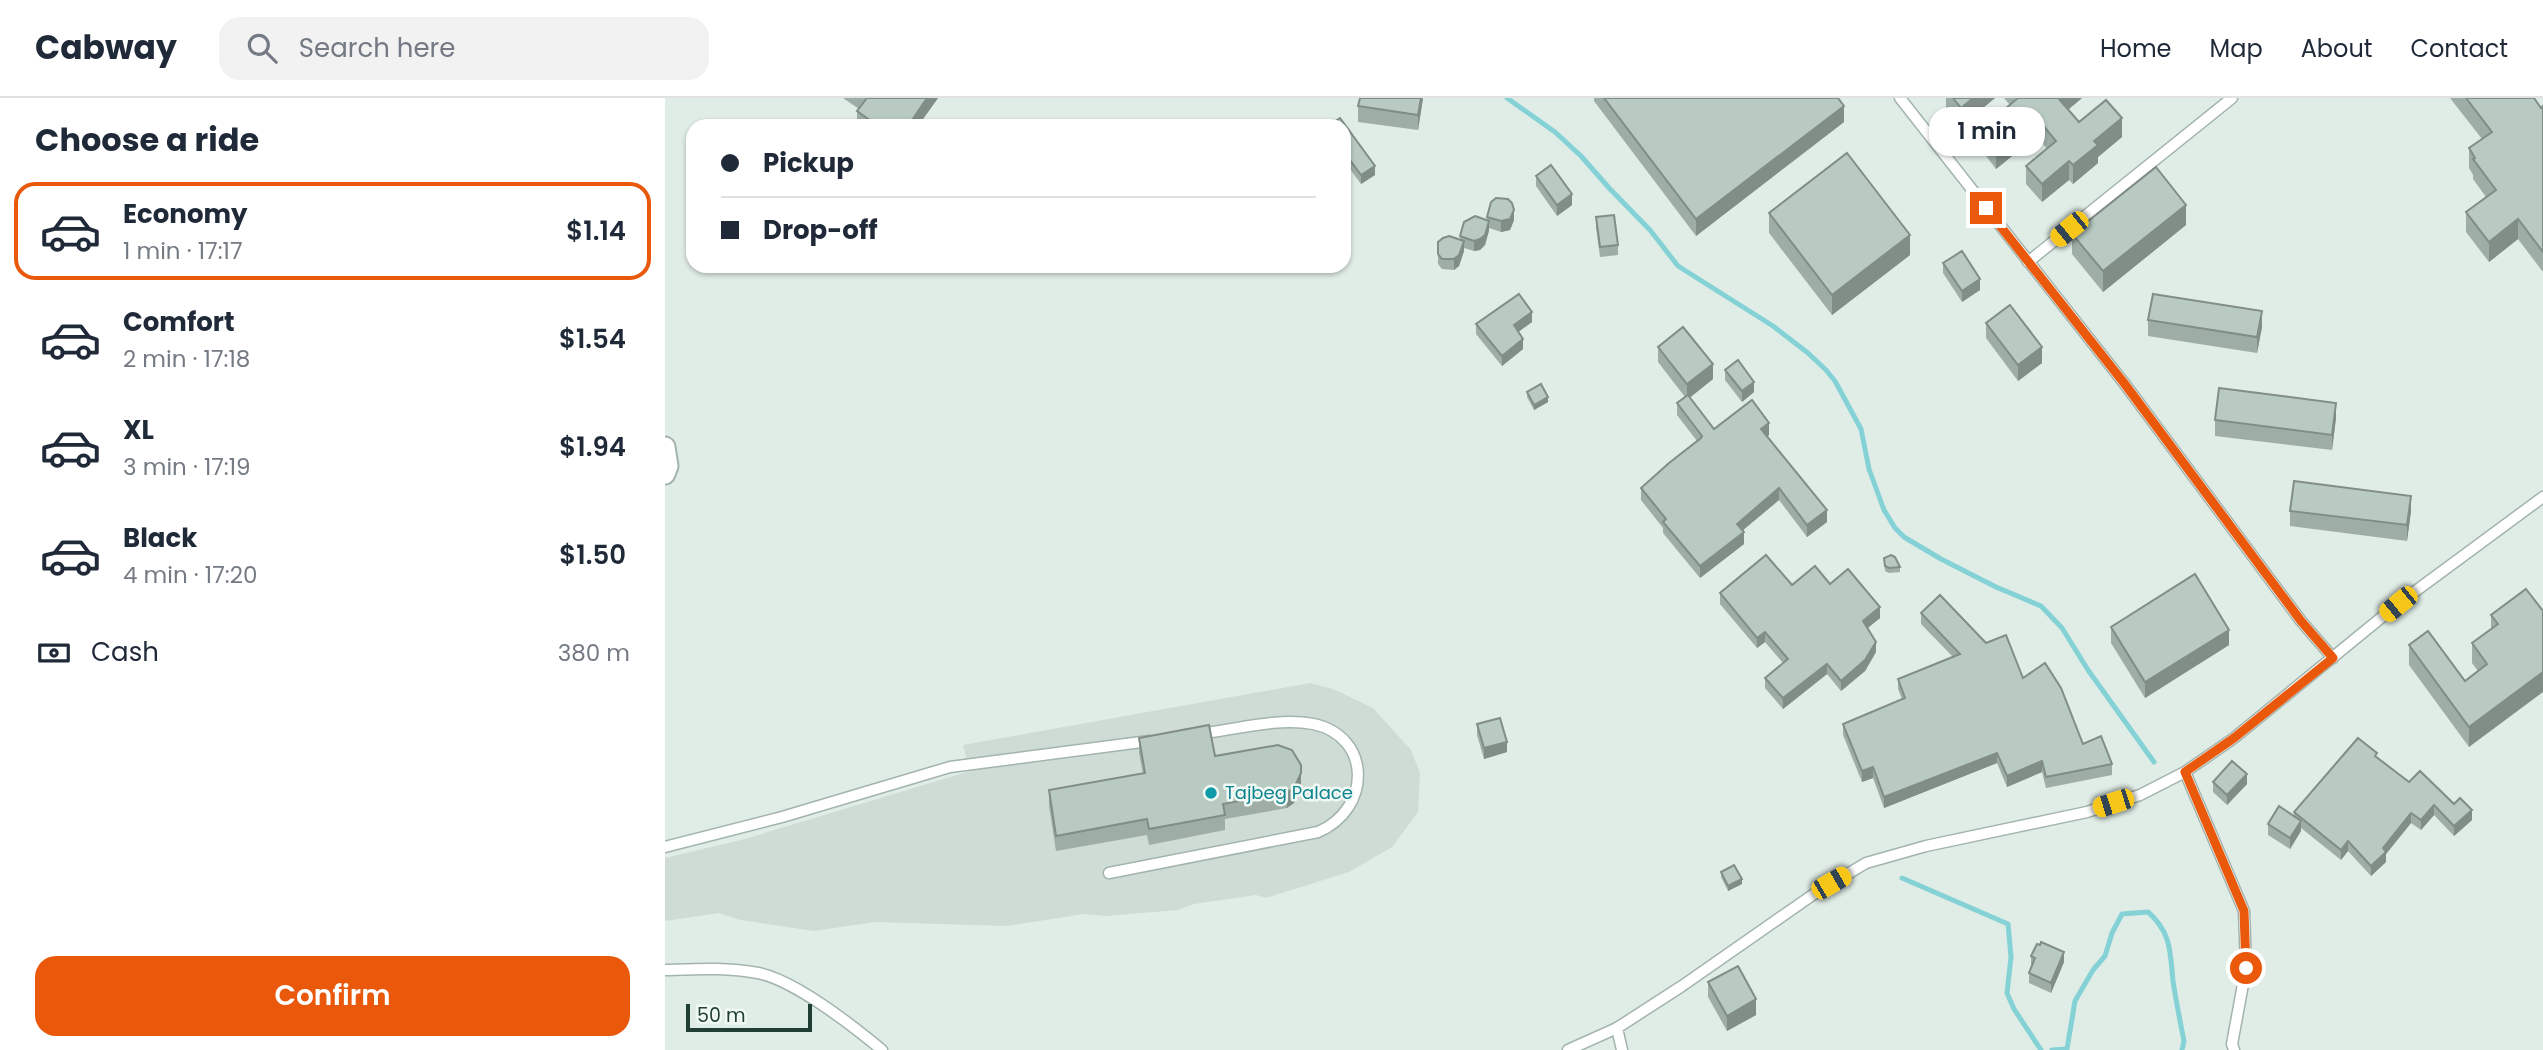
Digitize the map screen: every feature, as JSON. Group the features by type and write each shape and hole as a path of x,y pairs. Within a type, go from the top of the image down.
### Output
{"street":[{"path":"665,447 668,466 665,474"}],"lane":[{"path":"1900,98 2124,383 2301,621 2333,658"},
{"path":"2028,262 2232,98"},
{"path":"1569,1050 1617,1028 1814,894 1866,863 1926,845 2087,812 2140,795 2185,772 2234,738 2398,604 2543,496"},
{"path":"1109,873 1318,832 1340,819 1354,799 1358,774 1356,762 1343,741 1322,727 1282,723 1186,736"},
{"path":"665,847 782,817 950,767 1159,740"},
{"path":"2185,772 2244,911 2246,968 2232,1044 2234,1050"},
{"path":"665,970 760,973 796,989 882,1050"},
{"path":"1617,1028 1622,1050"}],"shaded area":[{"path":"1310,683 1333,689 1373,708 1411,750 1420,773 1418,812 1392,847 1349,872 1266,898 1256,895 1194,904 1178,910 1106,916 1084,914 1007,926 875,922 814,931 740,920 719,913 665,921 665,858 745,839 970,771 963,745"}],"building":[{"path":"867,98 927,98 913,119 868,119 857,111"},
{"path":"1360,98 1421,98 1418,115 1358,106"},
{"path":"1604,98 1838,98 1844,106 1696,219"},
{"path":"1953,98 1973,98 1961,108"},
{"path":"2018,98 2060,98 2079,122 2106,100 2122,118 2094,141 2098,145 2073,165 2069,161 2042,184 2026,166 2056,141 2037,118 1996,150 1980,130"},
{"path":"2466,98 2534,98 2541,108 2543,106 2543,252 2518,219 2489,242 2466,212 2496,190 2473,159 2475,158 2469,148 2492,132"},
{"path":"1351,133 1375,166 1361,175 1351,161"},
{"path":"1847,153 1910,235 1832,295 1769,213"},
{"path":"1551,165 1572,194 1557,205 1536,176"},
{"path":"2156,167 2186,205 2103,271 2072,234"},
{"path":"1496,198 1508,199 1512,203 1514,210 1510,219 1501,221 1487,217 1491,202"},
{"path":"1614,215 1618,245 1600,247 1596,217"},
{"path":"1475,216 1489,221 1485,235 1474,241 1460,236 1464,222"},
{"path":"1449,236 1464,241 1459,255 1454,259 1442,259 1438,254 1438,242"},
{"path":"1962,251 1980,279 1962,291 1943,263"},
{"path":"1519,294 1532,312 1514,325 1523,339 1502,356 1476,324"},
{"path":"2153,294 2262,311 2257,337 2148,320"},
{"path":"2010,305 2042,347 2018,365 1986,323"},
{"path":"1683,327 1713,364 1687,384 1658,347"},
{"path":"1738,360 1754,382 1742,391 1725,370"},
{"path":"1541,384 1548,397 1534,405 1527,392"},
{"path":"2219,388 2336,403 2332,435 2215,420"},
{"path":"1688,395 1714,429 1752,400 1769,423 1761,429 1827,510 1807,525 1779,488 1737,524 1744,532 1700,566 1663,522 1666,519 1641,488 1701,438 1677,403"},
{"path":"2294,481 2411,496 2407,525 2290,511"},
{"path":"1766,555 1792,585 1815,566 1830,584 1848,569 1880,607 1863,621 1876,642 1865,660 1841,681 1827,664 1783,698 1765,678 1788,659 1765,632 1757,638 1720,593"},
{"path":"1891,555 1900,567 1885,566 1884,558"},
{"path":"2195,574 2229,630 2145,682 2111,627"},
{"path":"2526,589 2543,611 2543,672 2469,727 2409,645 2428,631 2465,681 2487,664 2472,643 2498,624 2491,615"},
{"path":"1940,595 1986,643 2006,635 2023,678 2045,663 2061,688 2083,744 2101,736 2112,764 2046,777 2042,761 2007,776 1997,753 1884,797 1873,767 1862,771 1843,724 1905,698 1898,679 1960,654 1921,613"},
{"path":"1500,718 1507,742 1484,748 1477,724"},
{"name":"Tajbeg Palace","path":"1209,725 1215,756 1278,745 1292,750 1301,765 1301,773 1294,788 1287,792 1223,804 1225,815 1149,829 1147,819 1056,836 1049,790 1145,773 1139,738"},
{"path":"2358,738 2377,753 2375,756 2409,782 2420,771 2454,804 2460,798 2472,810 2454,826 2434,805 2421,820 2411,813 2383,848 2386,852 2371,866 2348,841 2341,850 2294,812"},
{"path":"2232,761 2247,774 2227,795 2213,782"},
{"path":"2279,806 2301,821 2290,838 2268,824"},
{"path":"1734,865 1742,879 1728,886 1721,872"},
{"path":"2041,942 2064,952 2051,983 2029,973 2035,958 2031,956"},
{"path":"1738,966 1756,999 1727,1016 1708,982"}],"waterway":[{"path":"1507,98 1555,132 1581,156 1650,230 1678,266 1773,326 1826,370 1835,381 1861,429 1869,469 1884,510 1895,528 1904,537 1941,559 2041,606 2062,628 2088,670 2154,762"},
{"path":"1902,878 2008,924 2011,957 2007,993 2014,1009 2041,1050"},
{"path":"2052,1050 2067,1049 2075,1001 2093,970 2105,956 2112,933 2122,914 2148,912 2162,928 2170,952 2184,1041 2182,1050"}],"place":[{"name":"Tajbeg Palace","path":"1211,793"}],"route":[{"path":"1986,208 2124,383 2301,621 2333,658 2234,738 2185,772 2244,911 2246,968"}]}
